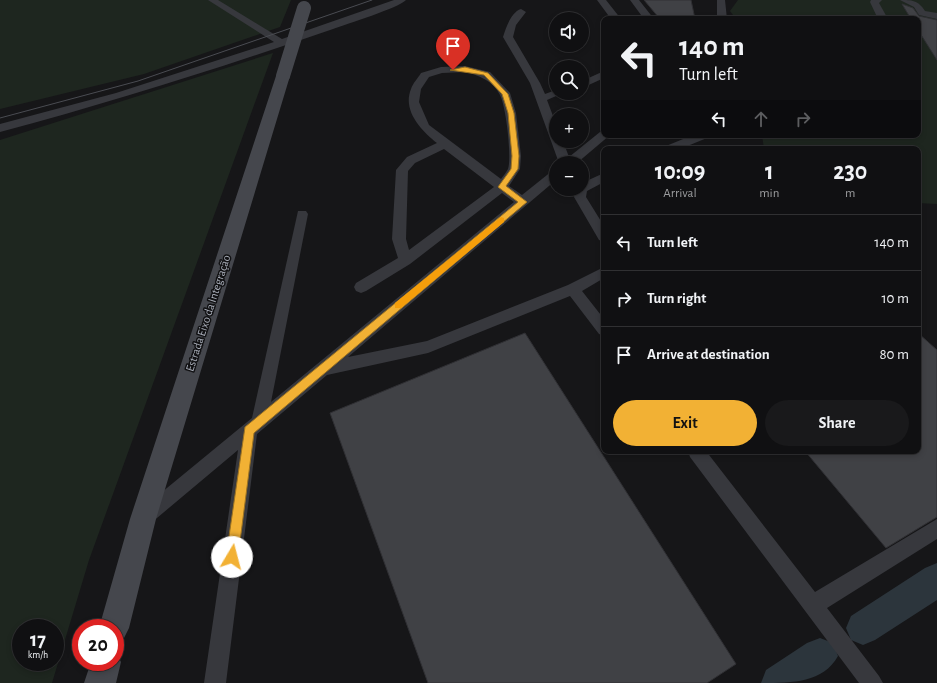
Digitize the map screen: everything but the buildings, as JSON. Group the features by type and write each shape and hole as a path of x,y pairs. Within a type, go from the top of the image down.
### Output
{"main road":[{"name":"Estrada Eixo da Integração","path":"116,619 143,519 306,4"},
{"path":"100,683 103,671"}],"lane":[{"path":"212,0 281,43"},
{"path":"0,128 60,113 132,91 362,16 402,0"},
{"path":"601,0 614,16"},
{"path":"634,0 647,16"},
{"path":"721,0 722,16"},
{"path":"878,0 874,2 874,6 881,16"},
{"path":"904,0 917,5 922,13 937,16"},
{"path":"521,12 511,24 508,37 530,72 549,121"},
{"path":"361,287 405,260 502,187 514,169 515,156 511,113 505,94 486,74 465,69 441,70 425,75 416,90 414,102 421,120 430,132 502,187 523,202"},
{"path":"589,81 601,75"},
{"path":"541,99 549,96"},
{"path":"578,156 601,137"},
{"path":"677,146 696,138"},
{"path":"405,260 399,239 402,170 412,160 445,144"},
{"path":"589,185 601,179"},
{"path":"143,519 549,180"},
{"path":"580,196 601,232"},
{"path":"215,683 254,426 302,214"},
{"path":"323,369 428,347 573,289 601,274"},
{"path":"573,289 601,326"},
{"path":"698,454 872,683"},
{"path":"813,605 937,528"}],"shaded area":[{"path":"0,0 291,0 280,27 144,74 0,109"},
{"path":"738,0 937,0 937,204 921,203 921,146 764,146 762,138 921,138 921,16 734,16 730,11"},
{"path":"273,53 89,560 64,643 64,619 12,619 12,671 56,671 52,683 0,683 0,140"}],"waterway":[{"path":"863,628 937,580"},
{"path":"779,683 820,656"}],"tram line":[{"path":"0,118 138,81 372,0"}],"slow traffic":[{"path":"398,306 501,220"}],"route":[{"path":"232,557 249,431 523,202 502,187 514,169 515,156 511,113 505,94 486,74 465,69 453,70"}]}
